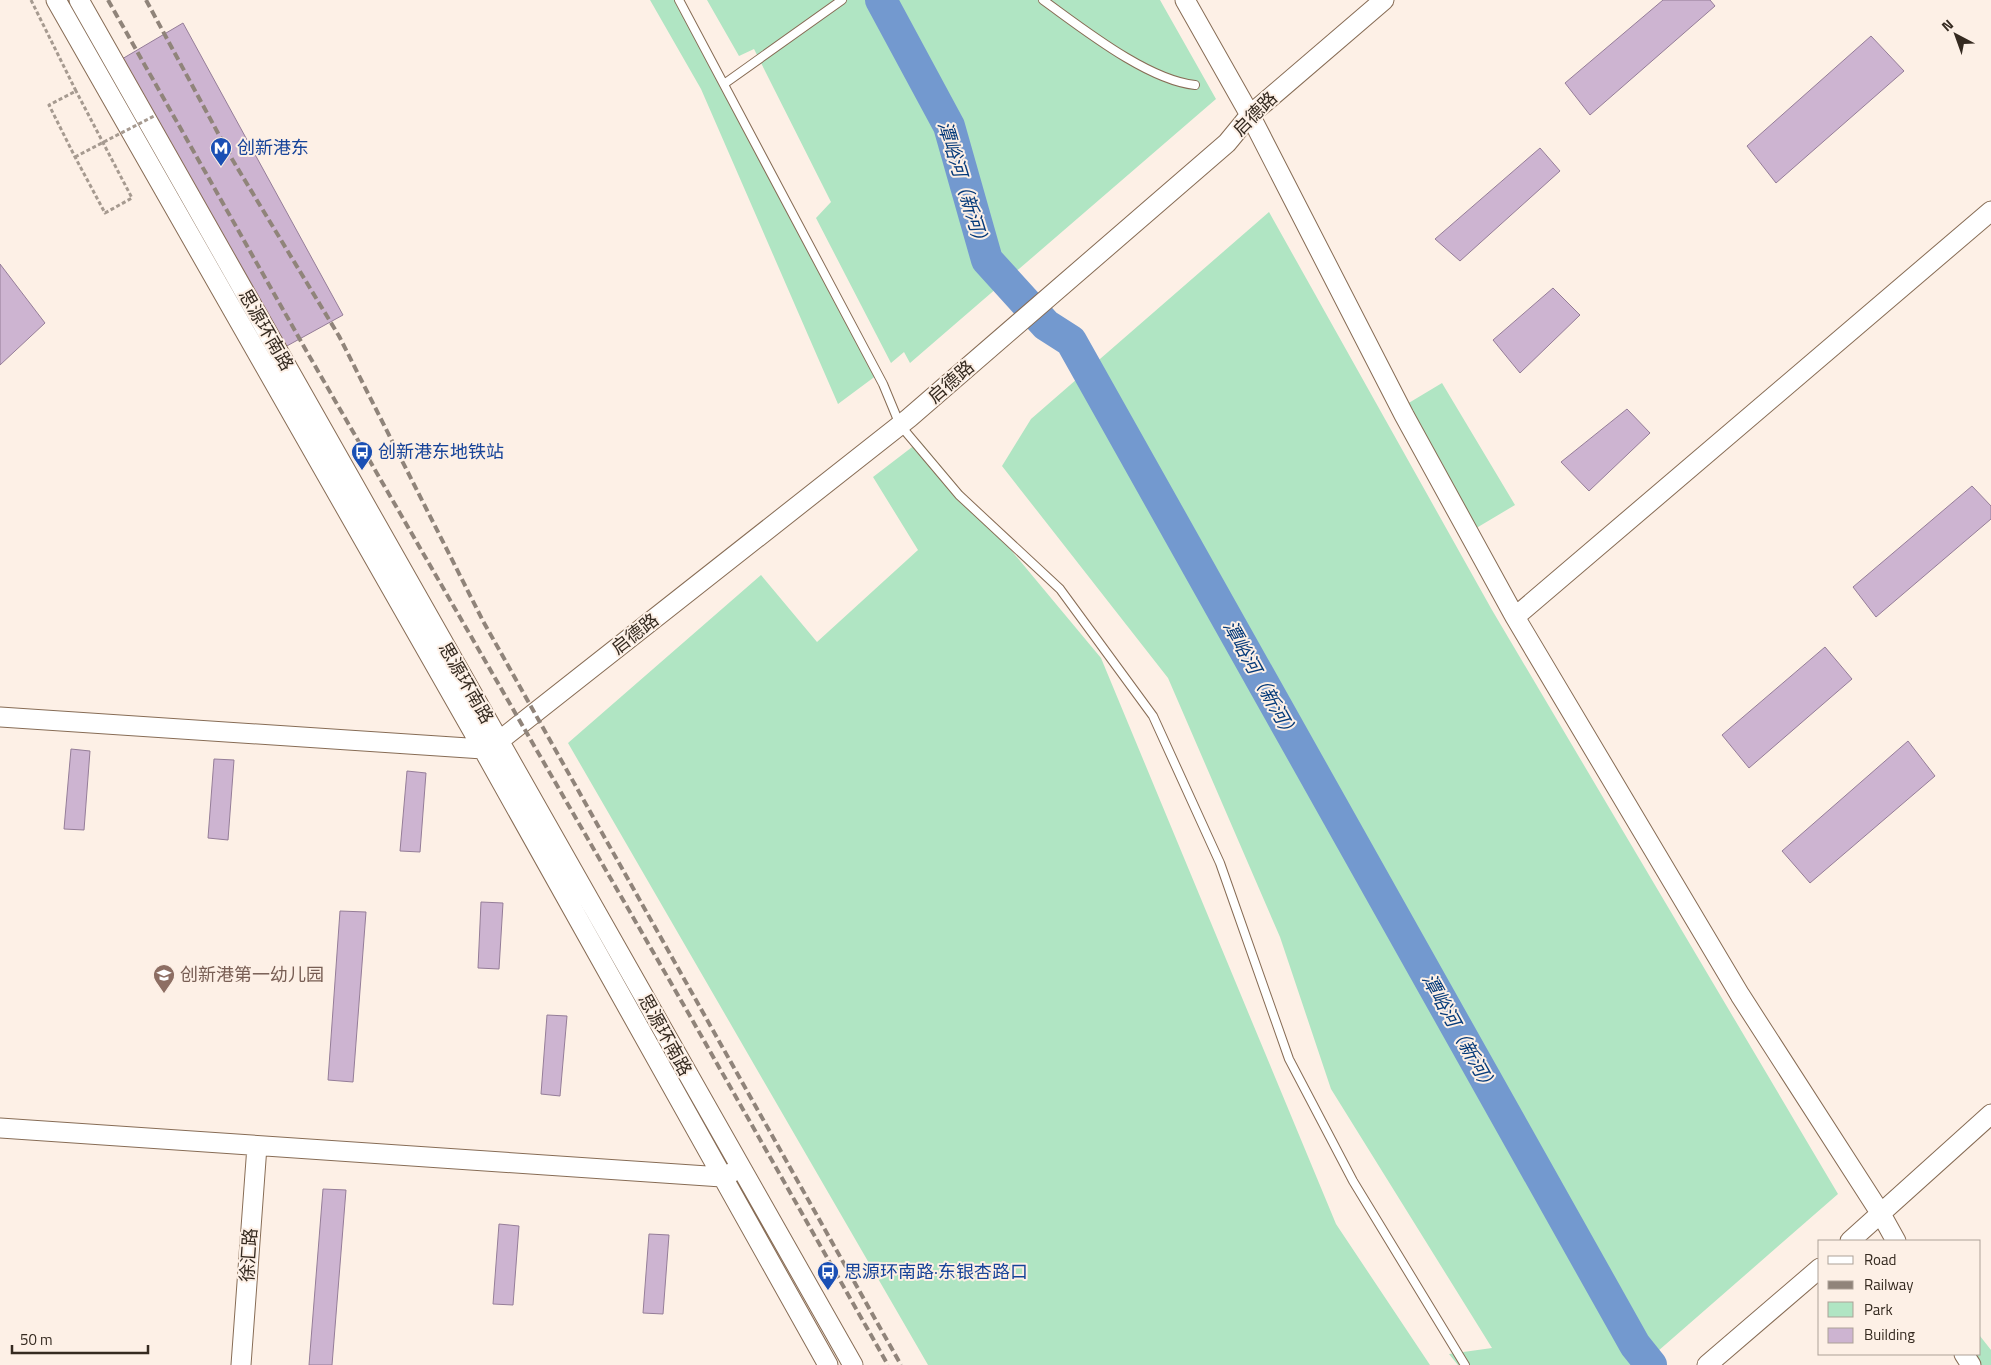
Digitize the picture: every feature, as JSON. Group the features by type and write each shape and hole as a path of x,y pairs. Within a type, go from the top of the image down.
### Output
{"street":[{"name":"思源环南路","path":"56,0 740,1168 853,1365"},
{"name":"思源环南路","path":"79,0 491,745 722,1177 828,1365"},
{"path":"1185,0 1250,115 1404,414 1514,617 1740,995 1881,1214 1895,1240"},
{"name":"启德路","path":"491,745 904,422 1227,143 1250,115 1384,0"},
{"path":"1514,617 1991,211"},
{"path":"0,717 491,745"},
{"path":"1857,1235 1991,1114"},
{"path":"0,1128 722,1177 740,1168"},
{"name":"徐汇路","path":"241,1365 257,1146"},
{"path":"1707,1365 1818,1270"}],"lane":[{"path":"679,0 904,422 958,495 1060,589 1153,716 1220,863 1289,1059 1353,1181 1465,1365"},
{"path":"724,84 842,0"},
{"path":"1043,0 1119,53 1179,84 1195,85"}],"path":[{"path":"30,0 132,198 105,213 75,158 50,105 76,91"},
{"path":"75,158 154,116"}],"green space":[{"path":"650,0 682,0 877,375 838,404 701,89"},
{"path":"707,0 1160,0 1216,99 910,363 904,352 891,363 816,218 831,202 754,49 739,56"},
{"path":"1269,212 1492,610 1838,1194 1642,1365 1458,1365 1449,1354 1492,1348 1331,1089 1280,937 1168,678 1002,466 1031,419"},
{"path":"1442,383 1515,505 1468,533 1397,410"},
{"path":"920,441 1101,658 1336,1224 1430,1365 928,1365 568,743 761,575 817,642 918,550 873,477"},
{"path":"1981,1337 1991,1350 1991,1365 1977,1365 1970,1355 1981,1355"}],"building":[{"path":"1663,0 1710,0 1715,6 1590,115 1565,83"},
{"name":"创新港东","path":"183,23 343,315 285,347 122,59"},
{"path":"1871,36 1904,71 1776,183 1747,146"},
{"path":"1540,148 1560,171 1460,261 1435,239"},
{"path":"0,264 45,323 0,365"},
{"path":"1553,288 1580,315 1520,373 1493,340"},
{"path":"1627,409 1650,433 1589,491 1561,462"},
{"path":"1972,486 1991,506 1991,519 1876,617 1853,587"},
{"path":"1825,647 1852,679 1749,768 1722,735"},
{"path":"1908,741 1935,776 1810,883 1782,851"},
{"path":"71,749 90,751 84,830 64,829"},
{"path":"214,759 234,760 228,840 208,838"},
{"path":"407,771 426,773 420,852 400,851"},
{"path":"481,902 503,903 499,969 478,968"},
{"path":"340,911 366,912 353,1082 328,1080"},
{"path":"547,1015 567,1016 560,1096 541,1094"},
{"path":"323,1189 346,1190 332,1365 309,1365"},
{"path":"499,1224 519,1226 513,1305 493,1304"},
{"path":"649,1234 669,1235 663,1314 643,1313"}],"waterway":[{"name":"潭峪河（新河）","path":"881,0 949,126 987,260 1046,325 1071,341 1635,1345 1651,1365"}],"railway":[{"path":"108,0 307,352 690,1016 888,1365"},
{"path":"146,0 232,159 339,336 483,621 901,1365"}],"place":[{"name":"创新港东","path":"221,167"},
{"name":"创新港东地铁站","path":"362,471"},
{"name":"创新港第一幼儿园","path":"164,994"},
{"name":"思源环南路·东银杏路口","path":"828,1291"}]}
